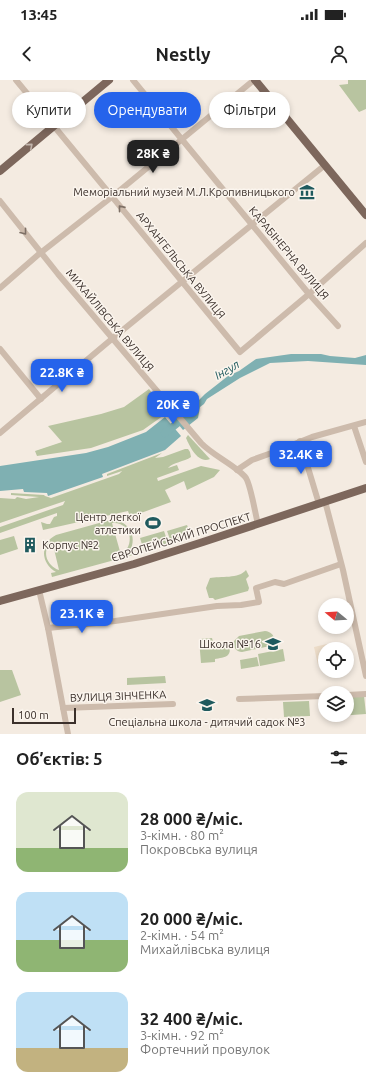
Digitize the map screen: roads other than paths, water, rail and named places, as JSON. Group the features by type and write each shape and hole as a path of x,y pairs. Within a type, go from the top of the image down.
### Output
{"main road":[{"path":"86,99 109,80"},
{"path":"254,80 366,215"},
{"path":"0,171 51,128"},
{"name":"ЄВРОПЕЙСЬКИЙ ПРОСПЕКТ","path":"0,601 134,564 366,488"}],"street":[{"name":"АРХАНГЕЛЬСЬКА ВУЛИЦЯ","path":"16,80 26,92"},
{"name":"КАРАБІНЕРНА ВУЛИЦЯ","path":"133,80 309,294 338,326"},
{"path":"0,288 254,80"},
{"name":"АРХАНГЕЛЬСЬКА ВУЛИЦЯ","path":"55,128 240,352 309,294"},
{"path":"0,433 113,338 325,165"},
{"name":"МИХАЙЛІВСЬКА ВУЛИЦЯ","path":"0,201 41,253 170,406 190,432 207,449 237,470 246,479 258,524"},
{"path":"309,294 366,243"},
{"path":"0,349 41,399"},
{"path":"237,470 252,460 281,450 300,441 366,422"},
{"path":"354,426 366,462"},
{"path":"300,441 322,502 341,564 366,676"},
{"path":"48,628 115,621 217,606 241,605 259,602 256,588 275,582 284,584 341,564"},
{"path":"40,590 68,734"},
{"path":"354,695 366,694"},
{"path":"239,699 318,696"},
{"name":"ВУЛИЦЯ ЗІНЧЕНКА","path":"63,708 173,704"}],"water":[{"path":"291,354 321,354 355,358 366,355 366,365 308,361 270,363 240,378 207,399 200,407 198,418 183,430 173,418 183,416 205,394 228,376 239,371 256,359"},
{"path":"165,417 181,436 165,450 102,474 103,477 48,496 47,493 24,492 23,489 0,491 0,466 86,453 108,447 146,432"}],"waterway":[{"name":"Інгул","path":"165,433 185,417"}],"place":[{"name":"Меморіальний музей М.Л.Кропивницького","path":"307,192"},
{"name":"Центр легкої атлетики","path":"153,523"},
{"name":"Корпус №2","path":"30,545"},
{"name":"Школа №16","path":"273,644"},
{"name":"Спеціальна школа - дитячий садок №3","path":"207,705"}]}
